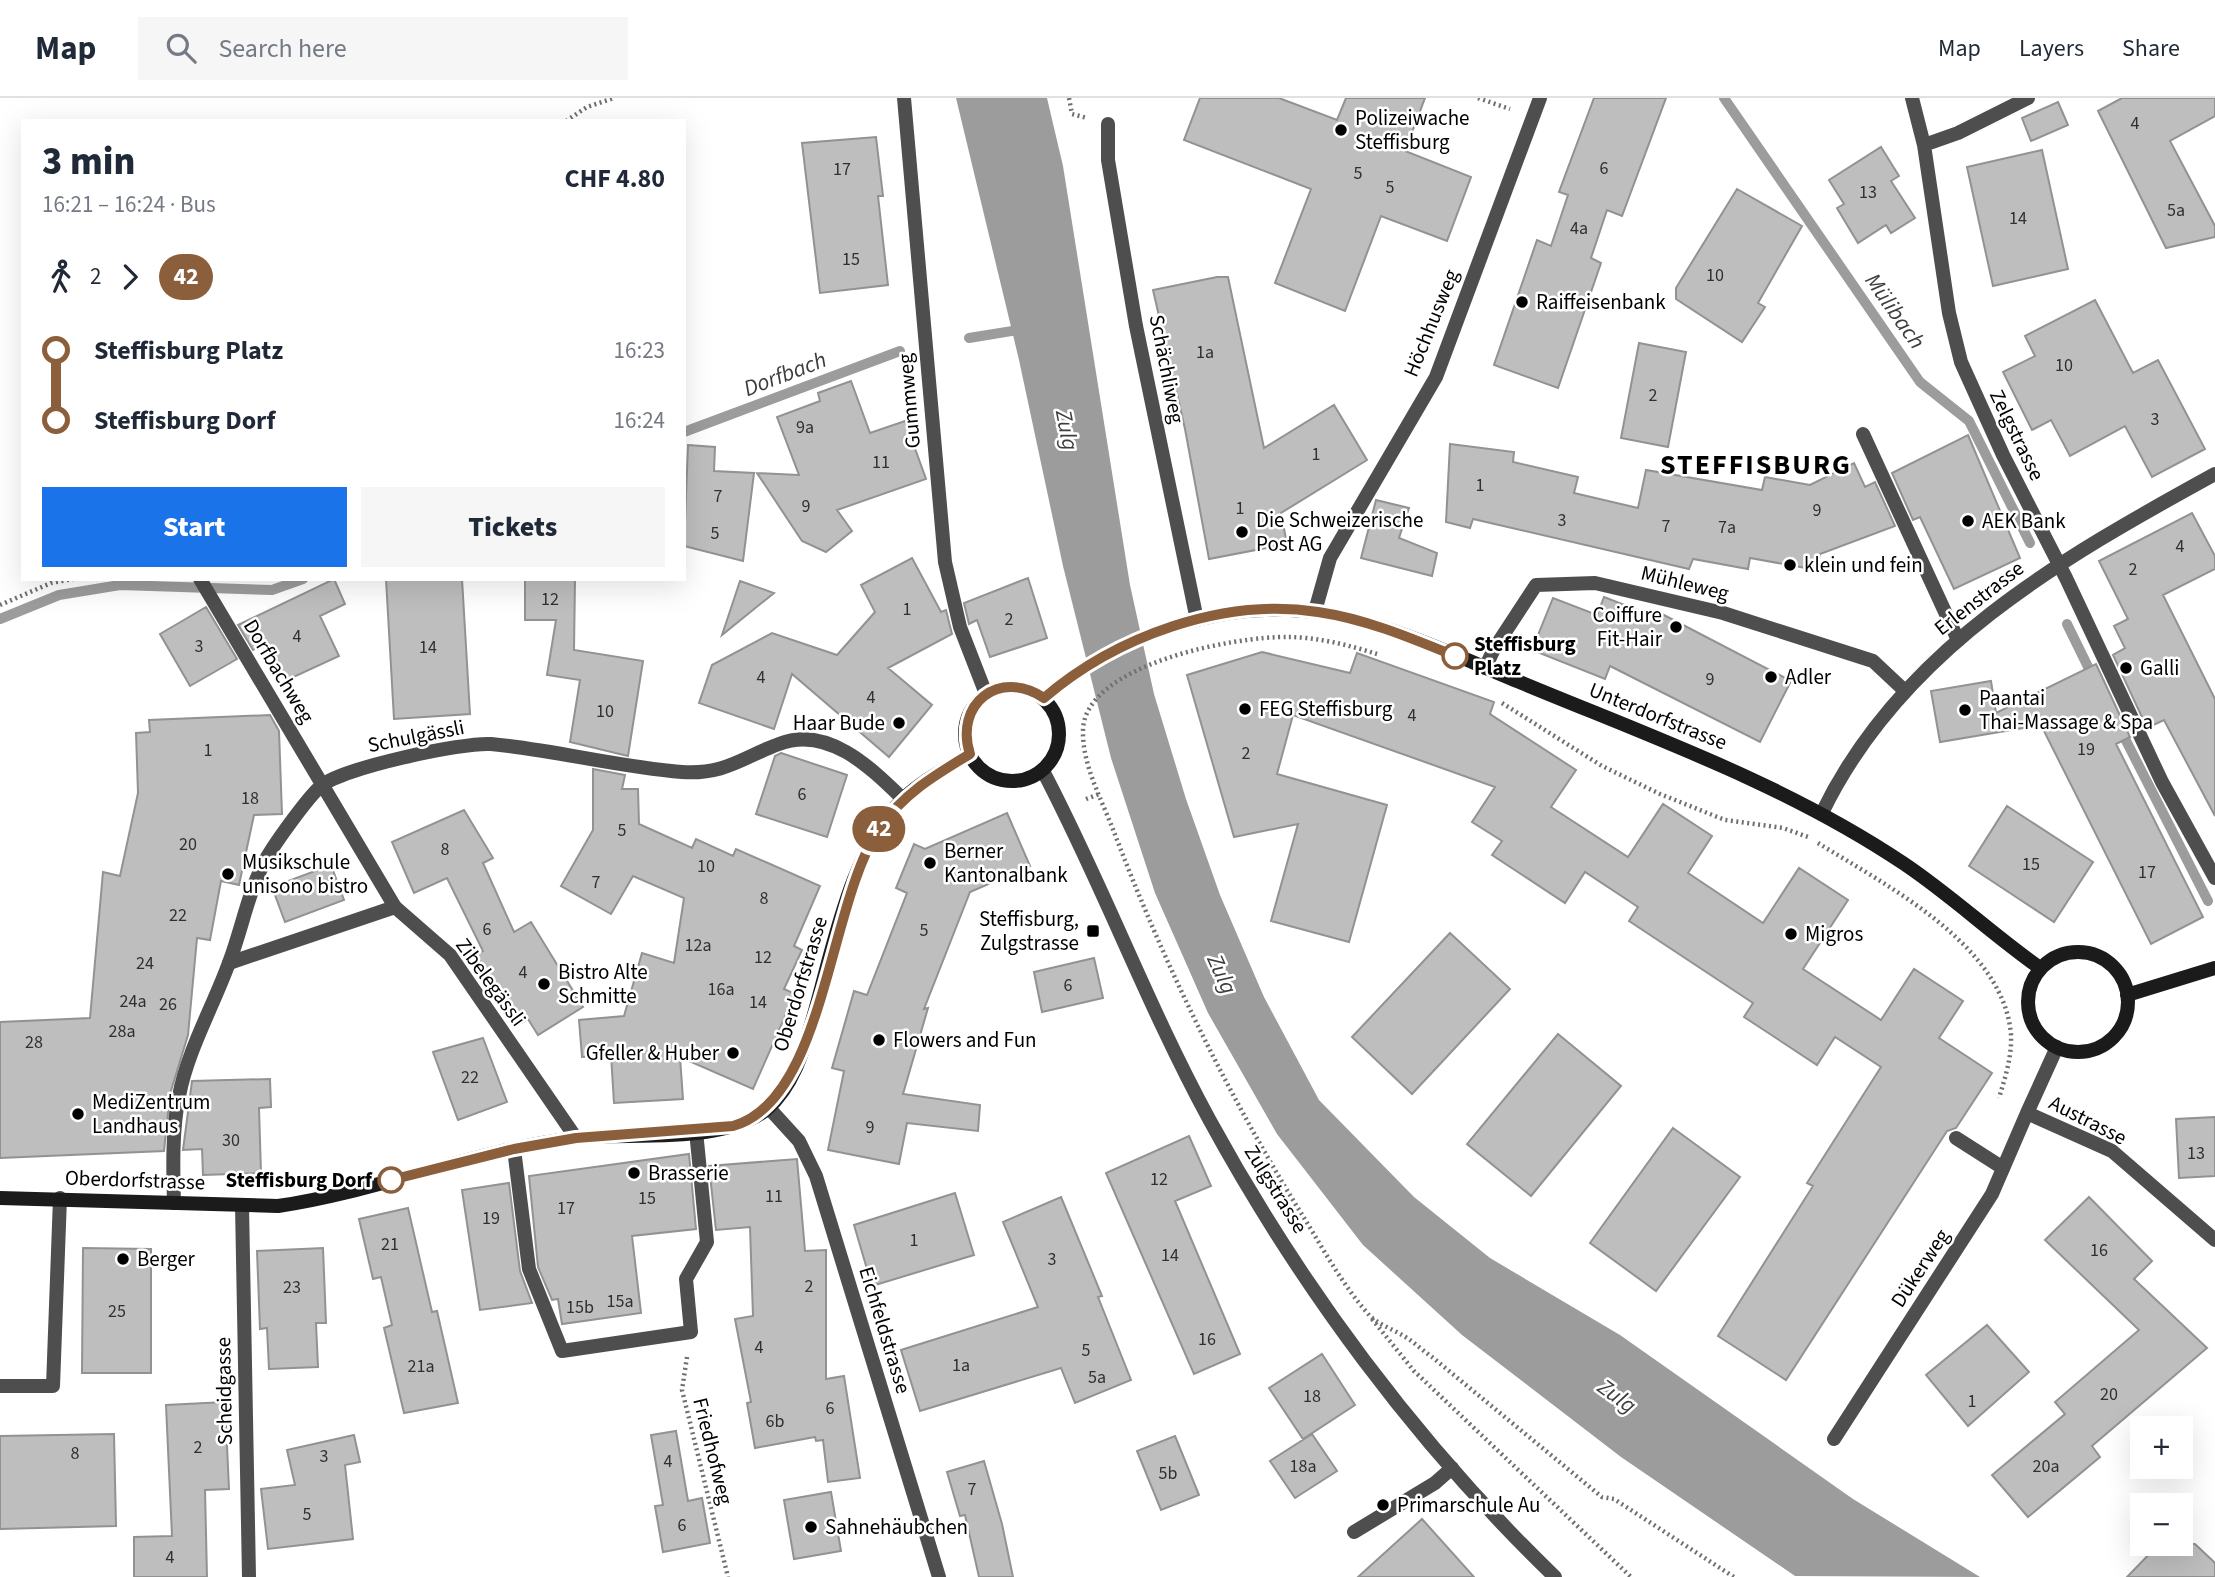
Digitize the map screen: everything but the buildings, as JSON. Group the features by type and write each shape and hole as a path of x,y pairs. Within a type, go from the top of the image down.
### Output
{"main road":[{"name":"Unterdorfstrasse","path":"1044,698 1083,668 1125,645 1175,627 1197,620 1271,610 1315,611 1410,637 1740,772 1822,813 1921,875 2040,968"},
{"path":"1009,686 1033,691 1044,698 1057,717 1060,729 1056,752 1043,771 1032,777 1008,781 985,773 970,754 965,728 969,715 986,695 1009,686"},
{"name":"Oberdorfstrasse","path":"0,1198 278,1206 312,1201 514,1149 576,1138 696,1131 747,1122 768,1107 796,1068 843,914 864,858 878,830 904,799 932,776 970,754"},
{"path":"2064,953 2092,954 2116,969 2127,995 2124,1021 2108,1042 2083,1051 2057,1047 2044,1039 2028,1012 2032,981 2040,968 2064,953"},
{"path":"2127,995 2215,968"}],"street":[{"name":"Gummweg","path":"904,98 945,562 960,627 986,695"},
{"name":"Höchhusweg","path":"1315,611 1330,558 1436,376 1540,98"},
{"name":"Zelgstrasse","path":"1912,98 1924,145 1949,313 1961,362 2003,455 2059,564 2162,782 2215,878"},
{"path":"1924,145 1958,133 2028,98"},
{"name":"Schächliweg","path":"1108,124 1108,160 1136,326 1197,620"},
{"path":"1863,434 1958,640"},
{"name":"Erlenstrasse","path":"1822,813 1877,723 1905,691 1958,640 2059,564 2215,474"},
{"name":"Dorfbachweg","path":"201,581 321,785"},
{"name":"Mühleweg","path":"1485,668 1494,649 1536,585 1595,583 1723,613 1873,661 1905,691"},
{"name":"Schulgässli","path":"321,785 376,762 488,744 592,761 685,772 718,770 750,759 779,744 800,739 818,740 858,758 904,799"},
{"name":"Zulgstrasse","path":"1043,771 1086,853 1174,1052 1244,1181 1340,1327 1452,1468 1555,1577"},
{"path":"174,1203 178,1097 229,964 265,859 321,785"},
{"name":"Zibelegässli","path":"321,785 395,906 450,955 576,1138"},
{"path":"229,964 395,906"},
{"name":"Austrasse","path":"2057,1047 2027,1113 2112,1151 2215,1240"},
{"name":"Eichfeldstrasse","path":"768,1107 799,1141 816,1176 939,1577"},
{"name":"Dükerweg","path":"1834,1439 1992,1194 2027,1113"},
{"path":"514,1149 528,1269 562,1351 691,1332 686,1279 707,1242 696,1131"},
{"path":"1956,1138 2003,1168"},
{"path":"0,1386 53,1386 60,1198"},
{"name":"Scheidgasse","path":"242,1205 249,1577"},
{"path":"1354,1532 1435,1483 1452,1468"}],"path":[{"path":"569,119 587,107 614,98"},
{"path":"1478,98 1532,117"},
{"path":"0,606 51,583 62,581"},
{"path":"1385,656 1289,637 1250,639 1182,654 1125,676 1102,691 1089,709 1083,728 1085,754 1135,886 1193,1017 1269,1160 1371,1318 1390,1345 1424,1380 1631,1577"},
{"path":"1497,700 1602,766 1660,794 1725,820 1783,828 1811,838 1896,891 1950,933 1986,967 2004,1000 2011,1036 2009,1064 1999,1098"},
{"path":"1086,799 1099,794"},
{"path":"1371,1318 1404,1335 1602,1497 1614,1499 1734,1577"},
{"name":"Friedhofweg","path":"691,1332 682,1390 728,1577"}],"water":[{"name":"Zulg","path":"956,98 1047,98 1063,166 1130,585 1154,694 1186,799 1220,895 1264,997 1319,1100 1414,1197 1490,1258 1620,1335 1853,1499 1980,1577 1795,1576 1621,1457 1462,1335 1363,1245 1277,1134 1208,1013 1155,893 1111,758 1063,566 1019,360"}],"waterway":[{"name":"Mülibach","path":"1724,98 1920,382 1969,421 2030,543"},
{"name":"Dorfbach","path":"969,338 1024,329"},
{"name":"Dorfbach","path":"686,431 900,351"},
{"name":"Dorfbach","path":"0,619 59,595 120,585 272,590 297,581"},
{"name":"Mülibach","path":"2067,624 2093,677"},
{"name":"Mülibach","path":"2119,727 2208,901"}],"bus line":[{"name":"42","path":"391,1180 514,1149 576,1138 712,1130 733,1126 747,1122 768,1107 780,1094 796,1068 843,914 868,848 878,830 904,799 932,776 970,754 965,741 969,715 976,704 997,689 1022,687 1044,698 1083,668 1125,645 1197,620 1271,610 1315,611 1336,615 1410,637 1455,656"}],"place":[{"name":"Polizeiwache Steffisburg","path":"1341,130"},
{"name":"Raiffeisenbank","path":"1522,302"},
{"name":"AEK Bank","path":"1968,521"},
{"name":"Die Schweizerische Post AG","path":"1242,532"},
{"name":"klein und fein","path":"1790,565"},
{"name":"Coiffure Fit-Hair","path":"1676,627"},
{"name":"Steffisburg Platz","path":"1455,656"},
{"name":"Galli","path":"2126,668"},
{"name":"Adler","path":"1771,677"},
{"name":"FEG Steffisburg","path":"1245,709"},
{"name":"Paantai Thai-Massage & Spa","path":"1965,710"},
{"name":"Haar Bude","path":"899,723"},
{"name":"Berner Kantonalbank","path":"930,863"},
{"name":"Musikschule unisono bistro","path":"228,874"},
{"name":"Steffisburg, Zulgstrasse","path":"1093,931"},
{"name":"Migros","path":"1791,934"},
{"name":"Bistro Alte Schmitte","path":"544,984"},
{"name":"Flowers and Fun","path":"879,1040"},
{"name":"Gfeller & Huber","path":"733,1053"},
{"name":"MediZentrum Landhaus","path":"78,1114"},
{"name":"Brasserie","path":"634,1173"},
{"name":"Steffisburg Dorf","path":"391,1180"},
{"name":"Berger","path":"123,1259"},
{"name":"Primarschule Au","path":"1383,1505"},
{"name":"Sahnehäubchen","path":"811,1527"}],"district":[{"name":"STEFFISBURG","path":"1756,465"}]}
